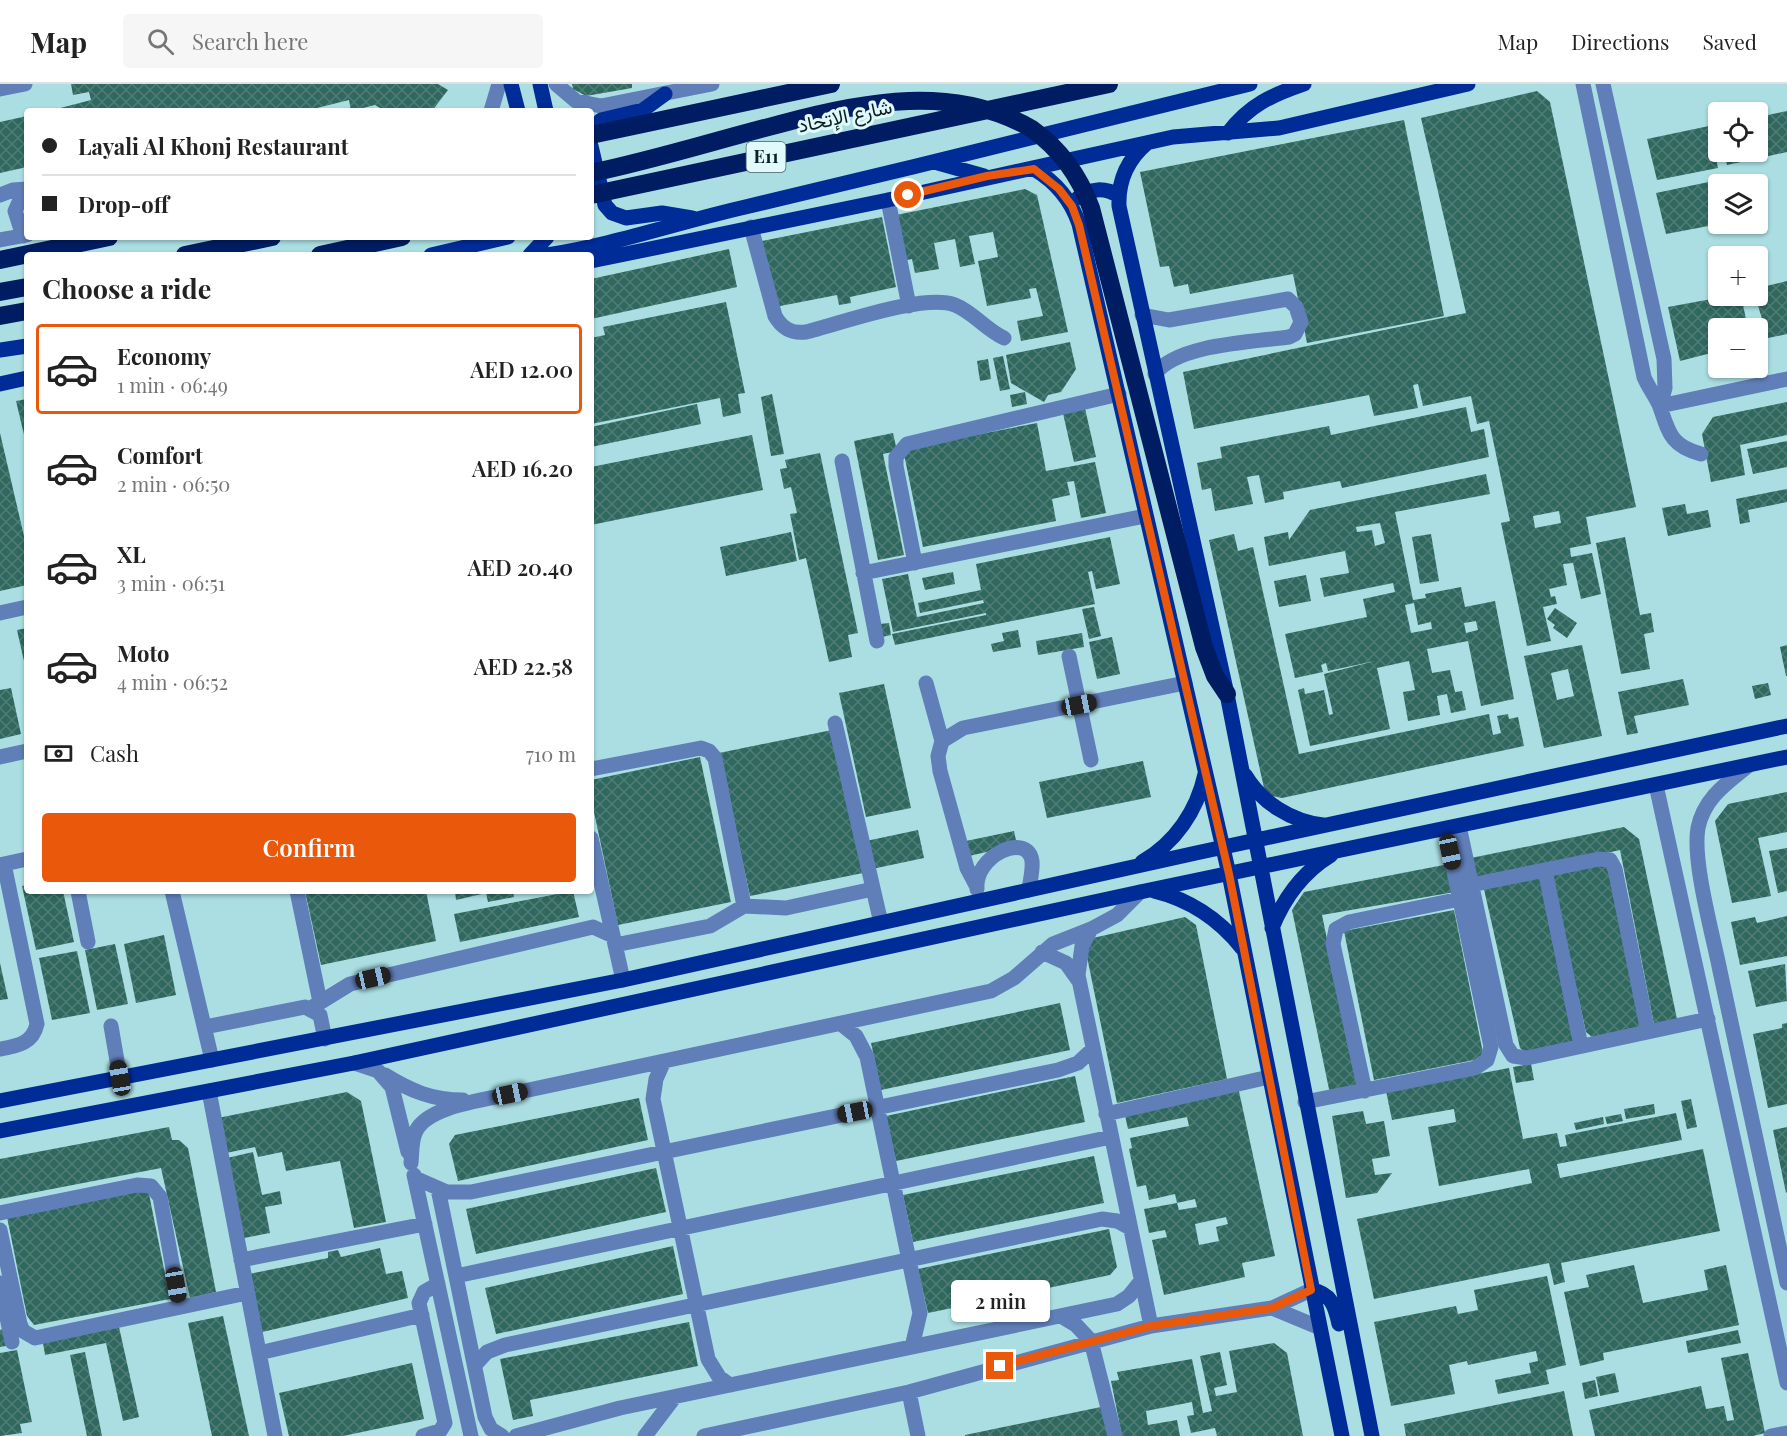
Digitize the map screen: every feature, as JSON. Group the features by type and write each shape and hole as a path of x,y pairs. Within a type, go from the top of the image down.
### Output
{"highway":[{"name":"شارع الإتحاد","path":"594,134 831,84"},
{"name":"شارع الإتحاد","path":"594,194 941,118 1109,84"},
{"path":"594,172 853,104 906,96 946,95 996,108 1023,122 1052,145 1082,184 1097,227 1144,422 1204,647 1211,667 1227,694"},
{"path":"4,259 43,240"},
{"path":"37,252 95,240"},
{"path":"200,252 258,240"},
{"path":"334,252 388,240"},
{"path":"4,259 24,255"},
{"path":"0,292 24,288"},
{"path":"0,316 24,312"}],"main road":[{"path":"511,84 517,108"},
{"path":"540,84 545,108"},
{"path":"562,252 614,242 693,219 935,163 1250,84"},
{"path":"1228,133 1244,114 1263,99 1304,84"},
{"path":"594,260 888,200 987,176 1034,169 1191,134 1279,128 1468,84"},
{"path":"594,127 602,120 643,110 665,94"},
{"path":"1147,143 1126,166 1119,196 1142,315 1227,694 1372,1436"},
{"path":"594,159 605,205 612,213 626,218 662,213 693,219"},
{"path":"935,163 987,176"},
{"path":"1034,169 1051,181 1072,206 1079,225 1229,874 1318,1327 1342,1436"},
{"path":"1072,206 1080,196 1093,190 1106,190 1119,196"},
{"path":"594,237 614,242"},
{"path":"444,252 495,240"},
{"path":"533,252 544,240"},
{"path":"0,350 24,346"},
{"path":"2,382 24,378"},
{"path":"0,1101 623,980 881,923 978,894 1029,890 1787,726"},
{"path":"0,1131 354,1063 1145,891 1787,758"},
{"path":"1242,770 1255,790 1283,812 1307,822 1332,825"},
{"path":"1132,867 1156,853 1185,823 1198,798 1205,771"},
{"path":"1272,928 1283,904 1298,883 1324,860 1339,851"},
{"path":"1145,891 1197,907 1223,926 1244,951"},
{"path":"1311,1290 1328,1297 1335,1307 1353,1389 1366,1408"}],"street":[{"path":"0,89 25,84"},
{"path":"492,108 499,84"},
{"path":"556,84 576,101 593,106 712,84"},
{"path":"1660,406 1665,388 1664,359 1603,86 1584,87 1640,362 1650,392 1660,406 1670,435 1684,447 1701,454"},
{"path":"0,195 13,190 24,189"},
{"path":"24,197 15,211 24,233"},
{"path":"888,200 909,306"},
{"path":"751,227 775,316 784,328 790,331 806,332 934,301 952,304 1004,338"},
{"path":"0,240 24,235"},
{"path":"1142,315 1169,320 1288,298 1296,307 1300,322 1295,334 1179,356 1169,361 1155,374"},
{"path":"1660,406 1787,379"},
{"path":"915,563 896,466 896,457 907,444 1119,394"},
{"path":"842,461 876,641"},
{"path":"863,573 1145,516"},
{"path":"0,613 24,608"},
{"path":"1069,656 1091,760"},
{"path":"942,741 963,728 1185,682"},
{"path":"926,683 942,741 938,763 967,868 978,894"},
{"path":"835,723 881,923"},
{"path":"594,768 701,748 710,751 715,758 744,906"},
{"path":"0,757 24,752"},
{"path":"1748,766 1716,793 1702,815 1697,841 1706,906 1787,1283"},
{"path":"1656,785 1787,1383"},
{"path":"1452,827 1472,885 1508,1052 1520,1059 1708,1018"},
{"path":"1305,1102 1475,1068 1482,1065 1490,1054 1491,1047 1460,899 1452,827"},
{"path":"978,894 979,872 987,860 997,852 1018,848 1027,852 1032,860 1029,890"},
{"path":"594,851 623,980"},
{"path":"1472,885 1604,858 1613,864 1648,1032"},
{"path":"0,1049 23,1044 33,1035 37,1023 2,864 24,860"},
{"path":"1545,870 1581,1046"},
{"path":"205,1027 316,1005 350,984 593,927 614,940 710,926 744,906 786,908 873,889"},
{"path":"411,1163 414,1136 425,1118 436,1112 991,991 1014,978 1042,952 1065,938 1092,929 1117,915 1145,891"},
{"path":"79,894 88,942"},
{"path":"173,894 212,1060"},
{"path":"298,894 316,1005 325,1039"},
{"path":"1365,1091 1333,944 1336,929 1349,922 1460,899"},
{"path":"1684,911 1706,906"},
{"path":"1092,929 1079,956 1080,986 1151,1326"},
{"path":"1042,952 1066,963 1080,986"},
{"path":"841,1024 856,1036 864,1050 877,1108 920,1313 912,1347"},
{"path":"111,1026 120,1078"},
{"path":"415,1179 438,1189 471,1192 1068,1068 1078,1063 1093,1049"},
{"path":"664,1061 656,1079 654,1099 680,1228 711,1366 719,1377 730,1385"},
{"path":"354,1063 378,1071 412,1091 433,1099 484,1100"},
{"path":"378,1071 394,1094 415,1179 471,1436"},
{"path":"1106,1114 1269,1077"},
{"path":"209,1091 275,1436"},
{"path":"456,1276 1111,1137"},
{"path":"0,1213 137,1185 151,1185 159,1197 180,1307"},
{"path":"438,1189 488,1424 502,1436"},
{"path":"475,1365 488,1352 505,1345 909,1259 1102,1220 1117,1221 1130,1228"},
{"path":"241,1260 425,1224"},
{"path":"0,1230 20,1324 28,1335 42,1337 248,1293"},
{"path":"516,1436 591,1415 1117,1304 1130,1296 1141,1281"},
{"path":"0,1283 12,1342"},
{"path":"423,1436 440,1431 445,1423 419,1302 421,1295 438,1284"},
{"path":"704,1436 909,1392 1151,1326 1272,1308 1311,1290"},
{"path":"1272,1308 1318,1327"},
{"path":"259,1353 422,1316"},
{"path":"1061,1316 1076,1325 1091,1341 1115,1436"},
{"path":"909,1392 918,1436"},
{"path":"645,1436 674,1398"},
{"path":"1771,1436 1787,1433"}],"building":[{"path":"71,84 438,84 448,90 434,108 380,108 375,105 350,108 349,100 317,108 60,108 91,100 89,92 73,95"},
{"path":"572,84 632,84 632,88 586,96 573,89"},
{"path":"1537,91 1550,102 1636,507 1586,517 1591,544 1570,548 1571,557 1592,553 1601,594 1581,599 1573,563 1563,564 1567,585 1549,589 1551,597 1555,596 1557,604 1543,607 1551,641 1527,646 1501,523 1510,521 1489,421 1477,424 1471,396 1423,406 1418,384 1413,385 1418,408 1374,416 1369,395 1194,429 1183,372 1466,313 1421,118","holes":["1559,511 1561,523 1535,528 1533,516"]},
{"path":"1787,111 1787,152 1768,156 1768,115"},
{"path":"24,117 24,168 0,173 0,122"},
{"path":"1404,120 1444,316 1307,343 1293,274 1190,294 1188,284 1174,287 1169,266 1160,267 1140,172"},
{"path":"1708,126 1708,162 1717,162 1718,168 1657,180 1647,139"},
{"path":"1708,182 1708,226 1666,234 1656,193"},
{"path":"1025,189 1037,195 1068,332 1021,341 1017,321 1043,316 1036,288 1029,289 1031,298 987,306 978,261 998,257 993,232 969,236 975,264 960,267 955,239 934,243 939,269 915,273 912,259 903,261 896,215"},
{"path":"882,217 896,287 850,297 851,303 839,305 837,295 775,307 762,241"},
{"path":"729,249 737,287 594,318 594,278"},
{"path":"1787,281 1787,334 1768,338 1768,318 1762,318 1758,306 1768,306 1768,286"},
{"path":"1708,300 1708,306 1743,306 1746,318 1708,318 1708,354 1680,361 1668,307"},
{"path":"726,302 745,393 738,394 741,413 723,417 720,398 594,423 594,337 605,335 603,327"},
{"path":"1070,342 1076,369 1061,392 1048,395 1044,402 1011,383 1006,355"},
{"path":"1003,356 1010,389 1000,391 993,358"},
{"path":"988,359 991,379 980,381 977,361"},
{"path":"1025,392 1027,404 1012,407 1010,395"},
{"path":"772,394 784,454 771,456 761,397"},
{"path":"24,400 24,435 16,401"},
{"path":"1787,402 1787,435 1740,445 1745,475 1711,482 1702,434 1713,417"},
{"path":"697,404 701,424 594,446 594,426"},
{"path":"1084,404 1096,457 1074,462 1062,409"},
{"path":"1466,407 1471,432 1484,429 1489,457 1342,488 1340,481 1283,492 1284,499 1265,503 1259,475 1247,477 1253,504 1215,511 1211,488 1202,490 1197,463 1222,458 1220,447 1329,426 1331,435"},
{"path":"1037,423 1046,471 1095,462 1106,513 1081,518 1074,481 1067,482 1070,495 1052,499 1056,521 923,547 903,449"},
{"path":"0,433 24,536 24,586 0,591"},
{"path":"893,433 897,451 883,454 904,555 878,560 854,441"},
{"path":"752,435 763,490 594,524 594,466"},
{"path":"1787,441 1787,467 1753,474 1747,449"},
{"path":"820,453 858,633 848,635 852,657 829,662 806,558 799,560 790,514 797,513 791,487 784,489 780,469 787,468 785,460"},
{"path":"1486,474 1490,494 1395,512 1413,600 1426,598 1425,594 1461,587 1465,607 1495,601 1514,699 1481,706 1468,641 1427,649 1432,673 1450,670 1455,692 1462,691 1466,710 1451,713 1447,694 1437,696 1440,715 1408,721 1403,692 1415,690 1409,661 1377,668 1390,729 1310,746 1298,690 1304,688 1305,694 1324,690 1329,715 1333,714 1324,674 1375,661 1328,671 1326,663 1321,665 1323,672 1295,678 1285,634 1367,617 1363,599 1395,592 1393,583 1324,597 1320,578 1349,573 1345,551 1269,566 1264,537 1288,532 1289,540 1310,510","holes":["1380,523 1385,543 1375,546 1372,530 1357,532 1356,527","1414,603 1418,625 1431,622 1432,629 1411,633 1405,605","1476,621 1478,630 1466,633 1464,623"]},
{"path":"1787,489 1787,502 1748,510 1750,522 1740,524 1736,499"},
{"path":"1685,504 1687,514 1708,510 1711,527 1668,536 1662,508"},
{"path":"791,532 797,561 726,576 720,547"},
{"path":"1234,534 1238,551 1253,547 1299,754 1489,714 1493,735 1501,733 1497,716 1508,714 1509,719 1518,717 1524,746 1282,798 1272,796 1264,788 1209,540"},
{"path":"1431,534 1439,581 1420,584 1412,537"},
{"path":"1110,537 1120,584 1096,589 1092,571 1088,572 1095,604 895,645 892,634 986,615 986,613 893,632 882,579 908,574 917,617 984,603 983,600 920,613 918,603 981,590 976,564"},
{"path":"1625,537 1640,615 1651,613 1654,632 1644,634 1650,669 1621,674 1596,543"},
{"path":"953,572 955,584 925,590 922,578"},
{"path":"1306,575 1311,601 1279,607 1274,581"},
{"path":"1094,607 1101,636 1089,639 1082,609"},
{"path":"1555,608 1577,623 1567,638 1553,628 1555,625 1547,619"},
{"path":"889,623 891,635 882,637 880,624"},
{"path":"24,629 24,661 17,630"},
{"path":"1018,630 1021,647 993,652 991,644 1004,641 1002,633"},
{"path":"1082,633 1084,647 1038,655 1036,641"},
{"path":"1112,637 1120,674 1097,679 1089,642"},
{"path":"1582,645 1602,736 1544,748 1524,656","holes":["1568,669 1574,696 1557,700 1551,673"]},
{"path":"1787,645 1787,676 1786,676 1780,647"},
{"path":"1683,679 1689,705 1634,716 1638,733 1627,735 1618,692"},
{"path":"1768,683 1771,695 1755,699 1752,686"},
{"path":"884,684 911,808 866,817 839,693"},
{"path":"11,688 21,734 0,739 0,690"},
{"path":"832,730 863,873 750,896 719,753"},
{"path":"700,757 731,902 618,925 594,812 594,779"},
{"path":"1143,761 1151,797 1047,818 1039,782"},
{"path":"1787,792 1787,832 1758,838 1771,896 1732,903 1715,821 1728,804"},
{"path":"1624,827 1639,839 1677,1019 1654,1024 1620,850 1476,882 1471,858"},
{"path":"918,830 924,858 872,869 866,841"},
{"path":"1014,831 1017,845 969,856 966,841"},
{"path":"1787,848 1787,891 1778,893 1769,851"},
{"path":"1608,862 1643,1026 1592,1037 1586,1032 1551,874"},
{"path":"1449,864 1455,892 1322,915 1358,1088 1330,1094 1292,910 1304,892"},
{"path":"1541,873 1575,1036 1572,1043 1525,1052 1520,1048 1483,885"},
{"path":"22,886 24,886 24,894 64,894 74,942 36,950"},
{"path":"306,894 427,894 436,941 321,965"},
{"path":"455,894 482,894 456,900"},
{"path":"486,894 514,894 514,897 488,902"},
{"path":"557,894 574,894 579,917 460,942 454,914"},
{"path":"1454,910 1484,1058 1374,1080 1344,931"},
{"path":"1787,916 1787,956 1740,965 1731,922 1755,917 1757,923"},
{"path":"1185,917 1196,925 1227,1079 1117,1103 1085,947 1093,938"},
{"path":"164,935 176,995 136,1003 124,944"},
{"path":"115,944 128,1004 97,1010 85,950"},
{"path":"77,951 90,1013 52,1020 39,958"},
{"path":"0,963 8,999 0,1000"},
{"path":"1785,964 1787,1001 1756,1007 1748,971"},
{"path":"1060,1003 1070,1050 881,1090 871,1043"},
{"path":"1787,1023 1787,1104 1768,1108 1753,1034 1782,1028 1782,1024"},
{"path":"1531,1064 1534,1080 1516,1083 1513,1067"},
{"path":"1509,1068 1523,1139 1557,1133 1560,1147 1567,1146 1565,1135 1676,1113 1682,1140 1557,1164 1560,1178 1703,1149 1720,1231 1561,1263 1565,1282 1554,1285 1549,1263 1374,1299 1357,1219 1532,1183 1529,1169 1439,1186 1428,1127 1456,1122 1454,1109 1392,1120 1386,1091"},
{"path":"1075,1076 1085,1122 896,1161 886,1116"},
{"path":"1238,1087 1275,1256 1242,1263 1245,1277 1164,1295 1152,1240 1167,1237 1165,1230 1149,1233 1144,1209 1177,1203 1175,1194 1149,1200 1146,1185 1137,1187 1129,1149 1132,1148 1130,1138 1189,1126 1187,1117 1128,1129 1124,1111","holes":["1195,1199 1197,1207 1179,1210 1177,1203","1226,1217 1228,1224 1216,1227 1219,1241 1199,1245 1195,1224"]},
{"path":"347,1092 361,1101 386,1222 354,1228 340,1161 286,1171 282,1152 258,1157 255,1147 226,1153 218,1118"},
{"path":"639,1098 648,1140 458,1181 449,1144 455,1135"},
{"path":"1691,1099 1697,1127 1687,1129 1681,1101"},
{"path":"1654,1104 1655,1114 1626,1119 1624,1109"},
{"path":"1363,1111 1366,1124 1384,1121 1390,1156 1372,1159 1375,1175 1392,1173 1377,1193 1346,1198 1332,1116"},
{"path":"1621,1114 1623,1121 1607,1124 1605,1117"},
{"path":"1603,1117 1604,1124 1576,1130 1574,1123"},
{"path":"169,1127 172,1140 179,1140 188,1148 216,1292 190,1298 161,1168 0,1199 0,1159"},
{"path":"1787,1127 1787,1192 1786,1193 1773,1130"},
{"path":"253,1152 262,1195 280,1191 282,1204 265,1207 270,1233 244,1238 227,1158"},
{"path":"1094,1156 1104,1203 913,1242 903,1195"},
{"path":"656,1168 666,1212 476,1254 466,1209"},
{"path":"148,1189 170,1299 34,1325 27,1316 7,1217"},
{"path":"1109,1229 1117,1267 1110,1275 928,1313 918,1269"},
{"path":"673,1246 683,1294 496,1334 485,1288"},
{"path":"380,1248 386,1274 402,1271 408,1298 258,1333 249,1274 328,1258 328,1252 338,1250 341,1257"},
{"path":"1634,1265 1643,1303 1708,1290 1704,1270 1726,1265 1739,1325 1603,1353 1604,1360 1580,1366 1564,1292 1589,1287 1586,1275"},
{"path":"1547,1276 1566,1365 1546,1370 1549,1384 1498,1394 1495,1380 1531,1373 1529,1363 1538,1361 1536,1351 1468,1365 1467,1361 1449,1365 1455,1394 1391,1406 1374,1322 1456,1306 1458,1314 1478,1310 1474,1290"},
{"path":"223,1316 249,1436 212,1436 188,1323"},
{"path":"689,1322 698,1366 530,1400 533,1416 513,1420 500,1359"},
{"path":"119,1327 139,1417 123,1421 106,1343 45,1355 43,1343"},
{"path":"3,1329 6,1346 0,1347 0,1330"},
{"path":"1738,1330 1741,1343 1688,1353 1686,1341"},
{"path":"1274,1343 1287,1353 1303,1436 1217,1436 1215,1428 1191,1433 1187,1416 1194,1415 1192,1402 1146,1411 1148,1425 1177,1420 1180,1436 1122,1436 1111,1381 1119,1380 1117,1372 1192,1359 1203,1413 1212,1411 1200,1356 1220,1352 1227,1385 1214,1388 1216,1396 1237,1392 1229,1351"},
{"path":"17,1350 32,1422 20,1424 22,1433 0,1436 0,1353"},
{"path":"85,1352 102,1436 87,1436 70,1355"},
{"path":"1748,1353 1765,1433 1753,1436 1595,1436 1589,1410 1701,1386 1706,1409 1724,1406 1727,1421 1734,1420 1721,1358"},
{"path":"412,1363 424,1419 343,1436 289,1436 279,1393"},
{"path":"1615,1373 1619,1392 1600,1396 1596,1377"},
{"path":"1595,1380 1598,1396 1585,1399 1582,1383"},
{"path":"1564,1391 1573,1436 1406,1436 1404,1424"},
{"path":"1101,1407 1108,1436 965,1436 965,1435"}],"route":[{"path":"908,195 987,176 1034,169 1059,189 1076,215 1105,331 1145,516 1229,874 1311,1290 1272,1308 1151,1326 1000,1366"}]}
